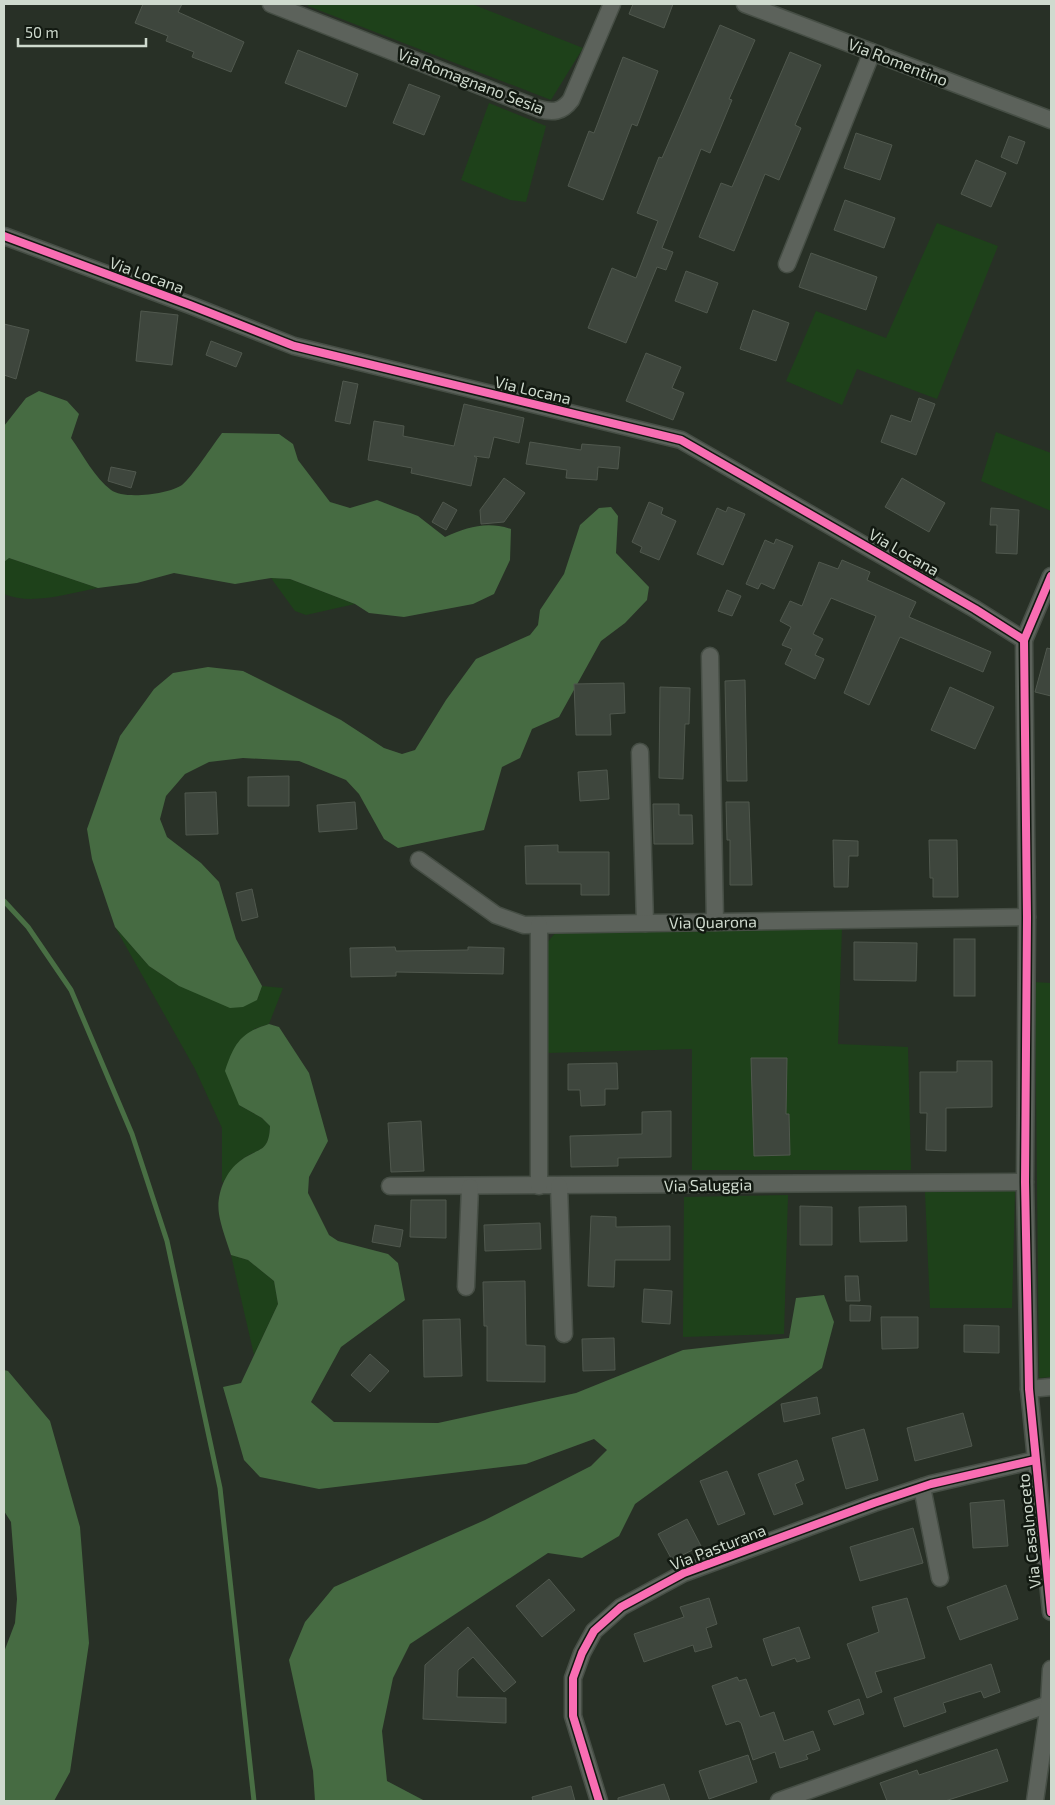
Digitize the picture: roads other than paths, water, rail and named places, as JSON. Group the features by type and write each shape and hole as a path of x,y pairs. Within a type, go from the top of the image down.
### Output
{"street":[{"name":"Via Romagnano Sesia","path":"271,4 539,109 554,112 562,109 571,100 612,4"},
{"name":"Via Romentino","path":"745,4 1051,120"},
{"path":"787,264 872,52"},
{"name":"Via Locana","path":"4,236 294,346 681,440 975,609 1024,640"},
{"path":"1024,640 1048,592 1051,576"},
{"name":"Via Casalnoceto","path":"1024,640 1027,917 1025,1182 1029,1389 1035,1460 1045,1495 1051,1612"},
{"path":"710,656 715,922"},
{"path":"640,752 645,924"},
{"name":"Via Quarona","path":"419,860 503,919 517,924 645,924 1027,917"},
{"path":"539,925 539,1186"},
{"name":"Via Saluggia","path":"390,1186 470,1187 1025,1182"},
{"path":"559,1186 564,1334"},
{"path":"466,1287 470,1187"},
{"path":"1029,1389 1051,1387"},
{"name":"Via Pasturana","path":"599,1801 574,1723 572,1700 573,1678 579,1659 586,1643 603,1621 644,1593 684,1573 922,1487 1035,1460"},
{"path":"922,1487 940,1578"},
{"path":"1035,1801 1049,1704 1051,1669"},
{"path":"779,1801 1049,1704"}],"waterway":[{"path":"4,901 28,927 71,990 132,1134 167,1241 220,1488 254,1801"}]}
